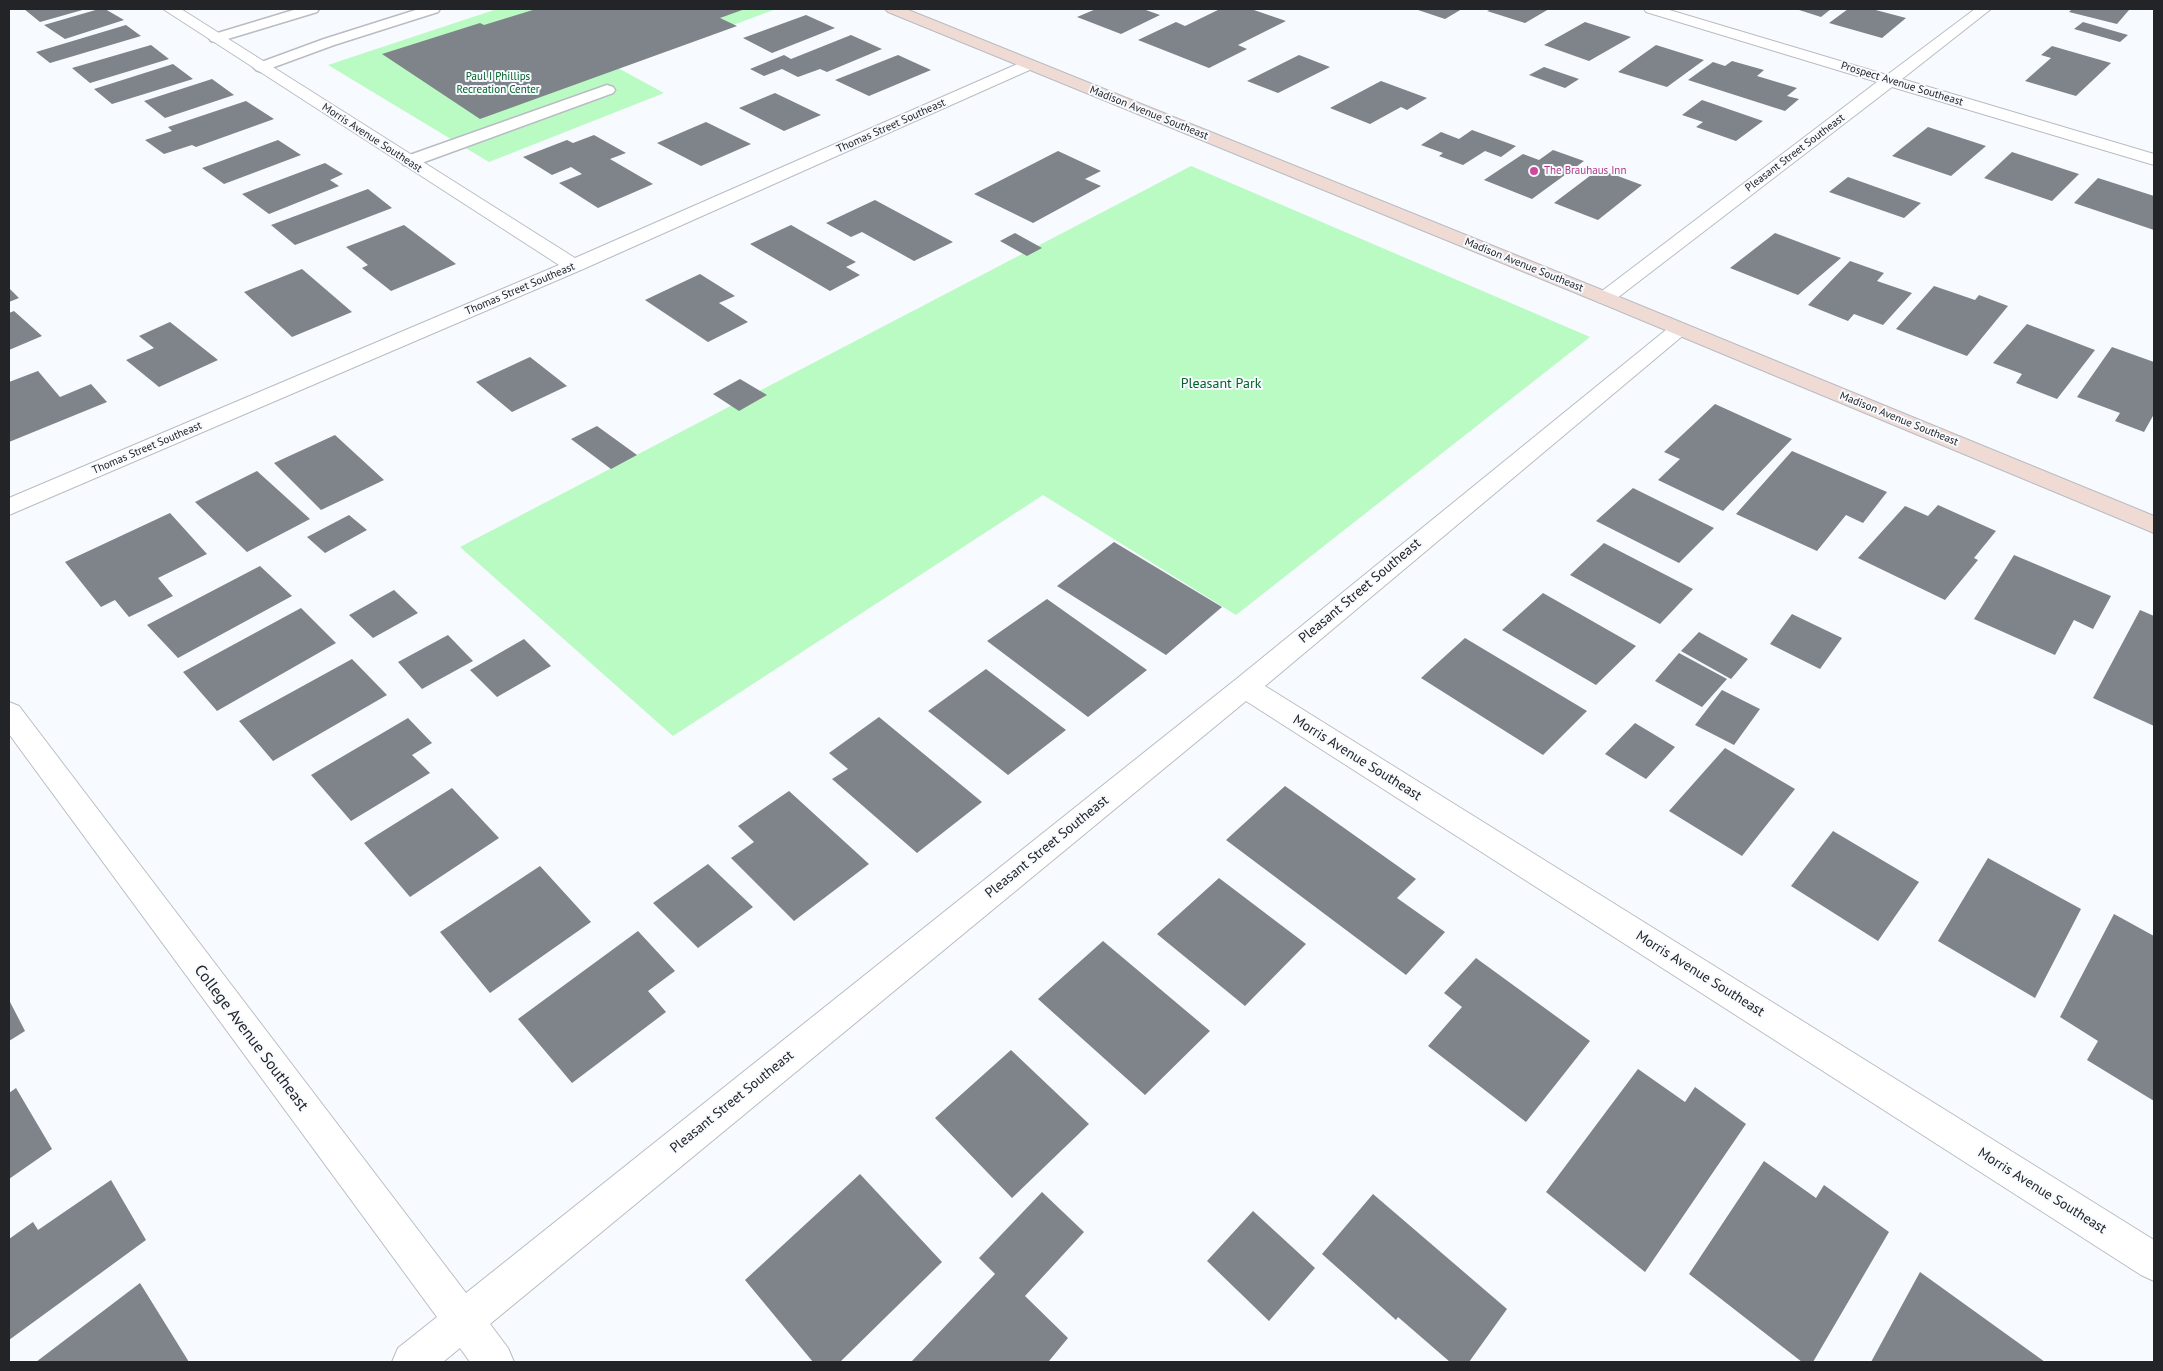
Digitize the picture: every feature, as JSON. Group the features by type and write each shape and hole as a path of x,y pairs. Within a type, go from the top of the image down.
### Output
{"street":[{"name":"Morris Avenue Southeast","path":"171,9 574,266"},
{"name":"Madison Avenue Southeast","path":"893,9 1679,328 2154,525"},
{"name":"Prospect Avenue Southeast","path":"1651,9 2154,160"},
{"name":"Pleasant Street Southeast","path":"1605,298 1984,9"},
{"name":"Thomas Street Southeast","path":"9,506 574,266 1028,65"},
{"name":"Pleasant Street Southeast","path":"412,1362 1245,686 1679,328"},
{"name":"Morris Avenue Southeast","path":"1245,686 2154,1262"},
{"name":"College Avenue Southeast","path":"9,713 494,1362"}],"lane":[{"path":"216,38 312,9"},
{"path":"261,66 432,9"},
{"path":"410,161 607,90"}],"green space":[{"name":"Paul I Phillips Recreation Center","path":"497,9 776,9 618,68 664,93 489,162 328,65"},
{"name":"Pleasant Park","path":"1191,166 1590,337 1236,615 1043,495 673,736 460,547"}],"building":[{"path":"24,9 86,9 40,22"},
{"path":"99,9 105,9 124,20 65,39 44,25"},
{"path":"536,9 745,9 720,18 737,26 480,119 382,54 480,23 484,25"},
{"path":"1096,9 1143,9 1160,15 1121,34 1077,17"},
{"path":"1220,9 1251,9 1286,21 1238,45 1247,49 1209,68 1138,40 1176,22 1185,26"},
{"path":"1415,9 1462,9 1445,19"},
{"path":"1492,9 1549,9 1525,23 1487,11"},
{"path":"1796,9 1831,9 1821,17"},
{"path":"1848,9 1872,9 1906,18 1882,38 1829,23"},
{"path":"2072,9 2129,10 2117,24 2069,12"},
{"path":"806,15 835,28 772,53 743,38"},
{"path":"1585,22 1631,37 1589,61 1544,45"},
{"path":"2083,22 2128,35 2120,42 2074,29"},
{"path":"126,25 141,36 50,63 36,52"},
{"path":"851,35 882,49 827,72 820,69 798,77 782,69 764,76 750,69 784,55 791,59"},
{"path":"151,45 169,59 90,83 72,68"},
{"path":"1656,45 1704,60 1667,87 1618,72"},
{"path":"2052,46 2111,63 2076,96 2025,81 2051,58 2041,55"},
{"path":"898,55 931,70 869,96 835,80"},
{"path":"1299,55 1330,67 1278,93 1247,81"},
{"path":"1732,61 1764,70 1757,76 1797,88 1787,96 1799,99 1785,111 1688,80 1713,62 1725,66"},
{"path":"173,64 193,79 112,104 94,89"},
{"path":"1544,67 1579,79 1565,88 1529,75"},
{"path":"212,79 234,95 165,118 144,101"},
{"path":"1381,81 1427,98 1407,110 1401,107 1370,124 1330,108"},
{"path":"775,93 821,115 784,131 739,108"},
{"path":"1702,100 1763,121 1736,141 1696,127 1703,122 1682,115"},
{"path":"246,101 274,119 196,147 192,145 164,154 145,140 172,131 168,127"},
{"path":"706,122 751,144 701,166 657,143"},
{"path":"1928,127 1986,146 1951,176 1892,156"},
{"path":"1472,130 1516,146 1501,157 1485,151 1463,165 1439,156 1443,153 1421,145 1441,132 1459,139"},
{"path":"594,135 626,153 610,159 653,184 598,208 559,183 582,174 571,167 552,175 523,157 567,140 573,143"},
{"path":"278,140 301,155 224,184 202,168"},
{"name":"The Brauhaus Inn","path":"1553,150 1584,161 1532,199 1484,180 1523,154 1539,160"},
{"path":"1058,151 1101,171 1085,179 1101,186 1033,223 974,194"},
{"path":"2012,152 2079,174 2052,201 1984,178"},
{"path":"325,163 343,174 330,180 339,186 269,214 242,194"},
{"path":"1599,169 1642,185 1598,220 1554,203"},
{"path":"1848,177 1921,203 1904,218 1829,192"},
{"path":"2098,178 2154,196 2154,230 2074,203"},
{"path":"368,189 392,208 295,245 271,225"},
{"path":"875,200 953,242 914,261 862,232 851,237 826,223"},
{"path":"404,225 456,264 391,291 362,268 368,265 346,247"},
{"path":"791,225 856,262 846,267 860,275 830,291 750,244"},
{"path":"1015,233 1042,248 1027,256 1000,241"},
{"path":"1775,233 1841,258 1798,295 1730,268"},
{"path":"1850,261 1884,273 1877,281 1912,293 1883,325 1854,314 1848,321 1808,305"},
{"path":"302,269 352,312 292,337 244,292"},
{"path":"700,274 735,296 719,303 748,322 708,342 645,300"},
{"path":"1934,286 1975,300 1979,295 2008,306 1967,356 1896,329"},
{"path":"9,288 19,298 9,302"},
{"path":"14,311 42,336 9,350 9,313"},
{"path":"170,322 218,360 159,387 126,360 154,348 139,336"},
{"path":"2027,324 2095,350 2057,399 2016,383 2022,374 1993,363"},
{"path":"2112,347 2154,362 2154,414 2144,432 2115,421 2120,413 2077,397"},
{"path":"530,357 567,386 512,412 476,382"},
{"path":"38,371 60,397 91,384 107,402 9,442 9,382"},
{"path":"740,379 767,395 739,411 713,394"},
{"path":"1715,404 1792,439 1723,511 1658,480 1680,459 1664,452"},
{"path":"597,426 637,455 611,469 571,439"},
{"path":"335,435 384,480 321,510 274,463"},
{"path":"1792,451 1887,492 1863,523 1846,515 1817,551 1736,514"},
{"path":"257,471 310,519 247,552 195,502"},
{"path":"1633,488 1714,528 1679,563 1596,521"},
{"path":"1938,505 1996,531 1974,558 1978,560 1945,600 1858,558 1905,506 1928,516"},
{"path":"170,513 207,554 158,578 173,596 129,617 115,600 101,607 65,562"},
{"path":"349,515 367,530 325,553 307,537"},
{"path":"1114,542 1222,607 1166,655 1057,586"},
{"path":"1604,543 1693,589 1660,624 1570,575"},
{"path":"2014,555 2111,596 2093,629 2074,620 2055,655 1974,619"},
{"path":"260,566 292,596 178,658 147,625"},
{"path":"394,590 418,613 373,638 349,615"},
{"path":"1543,593 1636,646 1596,685 1502,630"},
{"path":"1047,599 1147,670 1088,717 987,641"},
{"path":"301,608 336,643 217,711 183,672"},
{"path":"2140,610 2154,616 2154,726 2093,698"},
{"path":"1792,614 1842,638 1820,669 1770,644"},
{"path":"1699,632 1748,659 1731,679 1681,651"},
{"path":"448,635 473,661 422,689 398,662"},
{"path":"1465,638 1587,711 1543,755 1421,678"},
{"path":"524,639 551,666 497,697 470,670"},
{"path":"1679,653 1727,679 1702,707 1655,681"},
{"path":"352,659 387,695 273,761 239,721"},
{"path":"986,669 1066,730 1008,775 928,711"},
{"path":"1722,690 1760,709 1734,745 1695,725"},
{"path":"879,717 982,802 917,853 832,779 848,769 829,753"},
{"path":"408,718 432,743 412,755 430,773 351,821 311,775"},
{"path":"1635,723 1675,747 1646,779 1605,754"},
{"path":"1725,748 1795,789 1742,856 1669,811"},
{"path":"1285,786 1416,879 1397,898 1445,932 1406,975 1226,840"},
{"path":"452,788 499,838 410,897 364,843"},
{"path":"789,791 869,864 794,921 731,858 754,842 738,826"},
{"path":"1833,831 1919,882 1878,941 1791,886"},
{"path":"1988,858 2081,909 2035,998 1938,941"},
{"path":"708,864 753,907 698,948 653,903"},
{"path":"540,866 591,922 490,993 440,932"},
{"path":"1219,878 1306,944 1245,1006 1157,934"},
{"path":"2114,914 2154,936 2154,1101 2087,1060 2098,1041 2060,1017"},
{"path":"638,931 675,971 648,991 666,1012 572,1083 518,1019"},
{"path":"1103,941 1210,1031 1145,1095 1038,999"},
{"path":"1476,958 1590,1041 1526,1122 1428,1046 1462,1007 1444,993"},
{"path":"9,1000 25,1031 9,1041"},
{"path":"1011,1050 1089,1124 1012,1198 935,1118"},
{"path":"1638,1069 1685,1102 1695,1087 1746,1124 1645,1272 1546,1192"},
{"path":"16,1088 52,1149 9,1179 9,1093"},
{"path":"1764,1161 1816,1198 1824,1185 1889,1232 1813,1362 1802,1362 1689,1274"},
{"path":"860,1174 942,1262 840,1362 813,1362 745,1280"},
{"path":"111,1180 146,1240 9,1340 9,1239 33,1222 38,1230"},
{"path":"1042,1192 1084,1232 1025,1296 1068,1338 1050,1362 911,1362 995,1274 979,1258"},
{"path":"1373,1194 1507,1309 1469,1362 1450,1362 1398,1317 1396,1320 1322,1254"},
{"path":"1253,1211 1315,1268 1269,1321 1207,1261"},
{"path":"1920,1272 2045,1362 1871,1362"},
{"path":"140,1283 189,1362 36,1362"}],"place":[{"name":"The Brauhaus Inn","path":"1534,171"}]}
